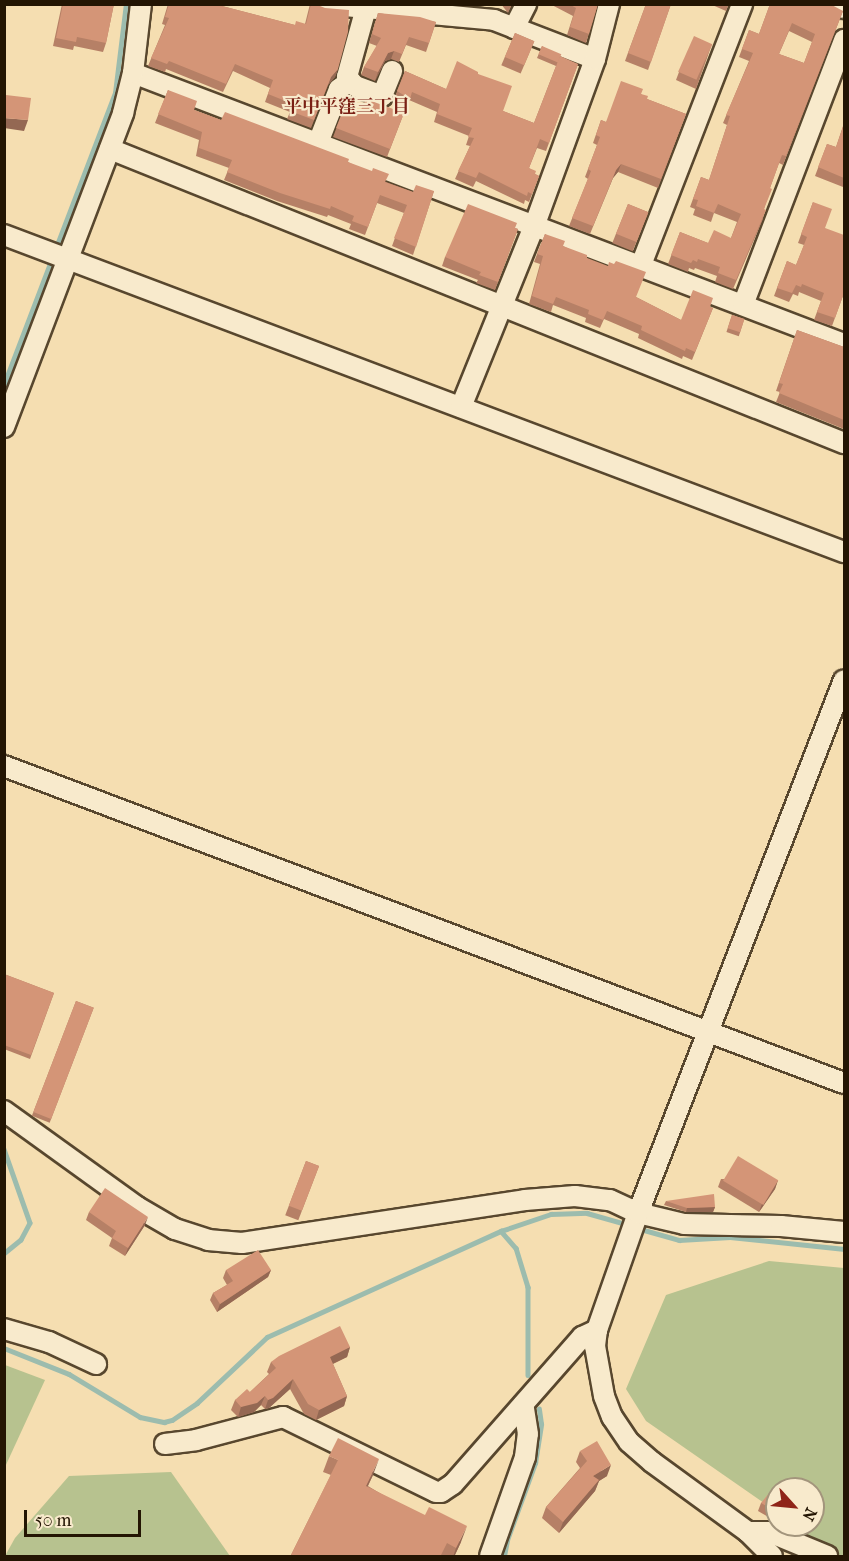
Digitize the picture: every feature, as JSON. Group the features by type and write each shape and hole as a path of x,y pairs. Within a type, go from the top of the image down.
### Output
{"street":[{"path":"4,427 57,257 110,149 133,73 141,4"},
{"path":"323,4 409,8 494,20 595,59"},
{"path":"514,28 526,4"},
{"path":"461,407 535,224 595,59 609,4"},
{"path":"641,266 742,4"},
{"path":"834,4 844,8"},
{"path":"361,7 347,77 355,86 382,96 392,71"},
{"path":"742,305 844,40"},
{"path":"133,73 844,342"},
{"path":"318,143 339,89 350,81"},
{"path":"110,149 844,443"},
{"path":"4,235 57,257 844,552"},
{"path":"771,1557 748,1532 652,1462 629,1442 612,1417 604,1396 595,1346 597,1330 635,1222 844,680"},
{"path":"4,766 844,1083"},
{"path":"4,1111 137,1207 175,1229 208,1240 242,1243 525,1200 575,1196 610,1200 635,1222 781,1226 844,1232"},
{"path":"4,1329 50,1342 96,1364"},
{"path":"165,1444 196,1440 283,1417 436,1492 441,1492 453,1484 582,1337 597,1330"},
{"path":"489,1557 525,1457 528,1434 524,1404"},
{"path":"748,1532 769,1532 826,1557"}],"green space":[{"path":"769,1261 844,1268 844,1556 832,1556 809,1537 825,1537 825,1477 765,1477 765,1504 646,1421 626,1389 666,1295"},
{"path":"4,1365 45,1380 5,1467"},
{"path":"171,1472 230,1556 5,1556 15,1538 69,1476"}],"building":[{"path":"63,4 114,4 106,43 77,37 76,42 56,38"},
{"path":"169,4 222,4 222,6 295,25 296,21 306,24 311,4 349,10 348,32 338,69 331,77 314,120 290,111 293,104 268,94 273,80 235,64 226,84 169,61 167,64 151,58 169,18 165,17"},
{"path":"569,4 598,4 589,34 570,27 576,8"},
{"path":"646,4 671,4 651,62 628,53"},
{"path":"770,4 830,4 843,11 786,156 782,155 770,188 772,189 764,209 766,210 736,280 718,273 720,267 698,259 697,262 693,260 691,263 671,255 680,232 708,243 714,230 731,238 741,214 718,204 714,213 696,206 698,200 693,199 701,177 709,180 730,116 726,115 753,53 742,49 749,30 759,34","holes":["792,23 815,34 804,63 779,54"]},
{"path":"378,13 420,17 436,22 429,43 409,37 402,54 394,51 388,53 378,72 364,67 381,38 372,34"},
{"path":"515,33 534,41 524,65 505,57"},
{"path":"694,36 712,44 696,80 678,72"},
{"path":"542,46 561,54 558,62 538,54"},
{"path":"560,56 578,64 549,143 540,139 529,168 536,171 535,174 539,176 532,194 528,192 527,196 479,172 476,178 458,171 474,138 468,137 472,128 437,114 440,104 412,92 410,99 397,91 405,71 446,89 457,61 478,74 512,86 503,111 534,123"},
{"path":"621,81 643,89 641,94 648,96 647,99 686,114 661,179 621,164 616,170 593,226 572,218 591,171 588,169 600,137 596,135 601,120 606,122"},
{"path":"168,90 197,101 194,110 221,120 225,112 349,159 348,162 372,171 373,168 389,174 385,182 413,192 416,185 434,191 416,247 394,238 407,205 380,195 368,227 352,221 354,216 331,206 330,209 280,193 227,172 232,160 199,148 202,132 158,114"},
{"path":"6,95 31,98 28,120 4,118"},
{"path":"366,99 404,113 390,149 336,128 344,108 359,114"},
{"path":"844,124 844,178 818,167 827,144 836,147"},
{"path":"813,202 832,209 825,228 844,235 844,293 835,318 817,312 824,293 802,284 801,287 796,285 792,293 777,288 787,261 796,265 807,237 801,234"},
{"path":"468,204 517,223 515,228 518,229 498,282 445,257"},
{"path":"628,204 648,212 636,242 616,234"},
{"path":"545,234 565,241 563,246 608,266 609,262 614,264 616,261 646,272 636,297 681,320 693,290 713,298 710,307 713,308 695,352 686,348 685,351 641,330 642,326 607,311 603,320 588,314 589,310 556,297 553,304 532,296 543,256 537,254"},
{"path":"732,315 744,319 740,332 728,328"},
{"path":"797,330 844,347 844,420 779,393 783,384 779,383"},
{"path":"4,974 54,993 31,1055 4,1045"},
{"path":"76,1001 94,1008 51,1119 33,1112"},
{"path":"738,1156 778,1180 763,1205 723,1181"},
{"path":"306,1161 319,1166 302,1211 289,1206"},
{"path":"105,1188 148,1217 128,1248 112,1238 116,1231 89,1212"},
{"path":"714,1194 715,1207 687,1208 666,1201"},
{"path":"258,1250 271,1270 220,1304 213,1293 233,1281 226,1270"},
{"path":"340,1326 350,1347 330,1357 347,1396 319,1410 308,1404 293,1379 268,1400 265,1396 257,1403 241,1407 235,1400 247,1389 250,1392 276,1368 271,1362 279,1356"},
{"path":"338,1438 379,1459 366,1486 425,1515 429,1507 467,1526 456,1548 447,1543 440,1557 290,1557 338,1460 329,1456"},
{"path":"597,1441 611,1465 593,1476 599,1480 563,1522 546,1507 587,1461 580,1451"}],"waterway":[{"path":"55,250 115,93 126,4"},
{"path":"4,384 52,258"},
{"path":"4,1149 30,1223 21,1240 4,1254"},
{"path":"501,1231 551,1214 587,1213 629,1225"},
{"path":"637,1228 679,1240 730,1237 844,1249"},
{"path":"4,1348 69,1374 140,1417 164,1422 172,1420 197,1403 267,1337 501,1231 516,1248 528,1287 528,1375"},
{"path":"504,1556 507,1540 535,1463 541,1424 539,1409"}],"district":[{"name":"平中平窪三丁目","path":"347,107"}]}
